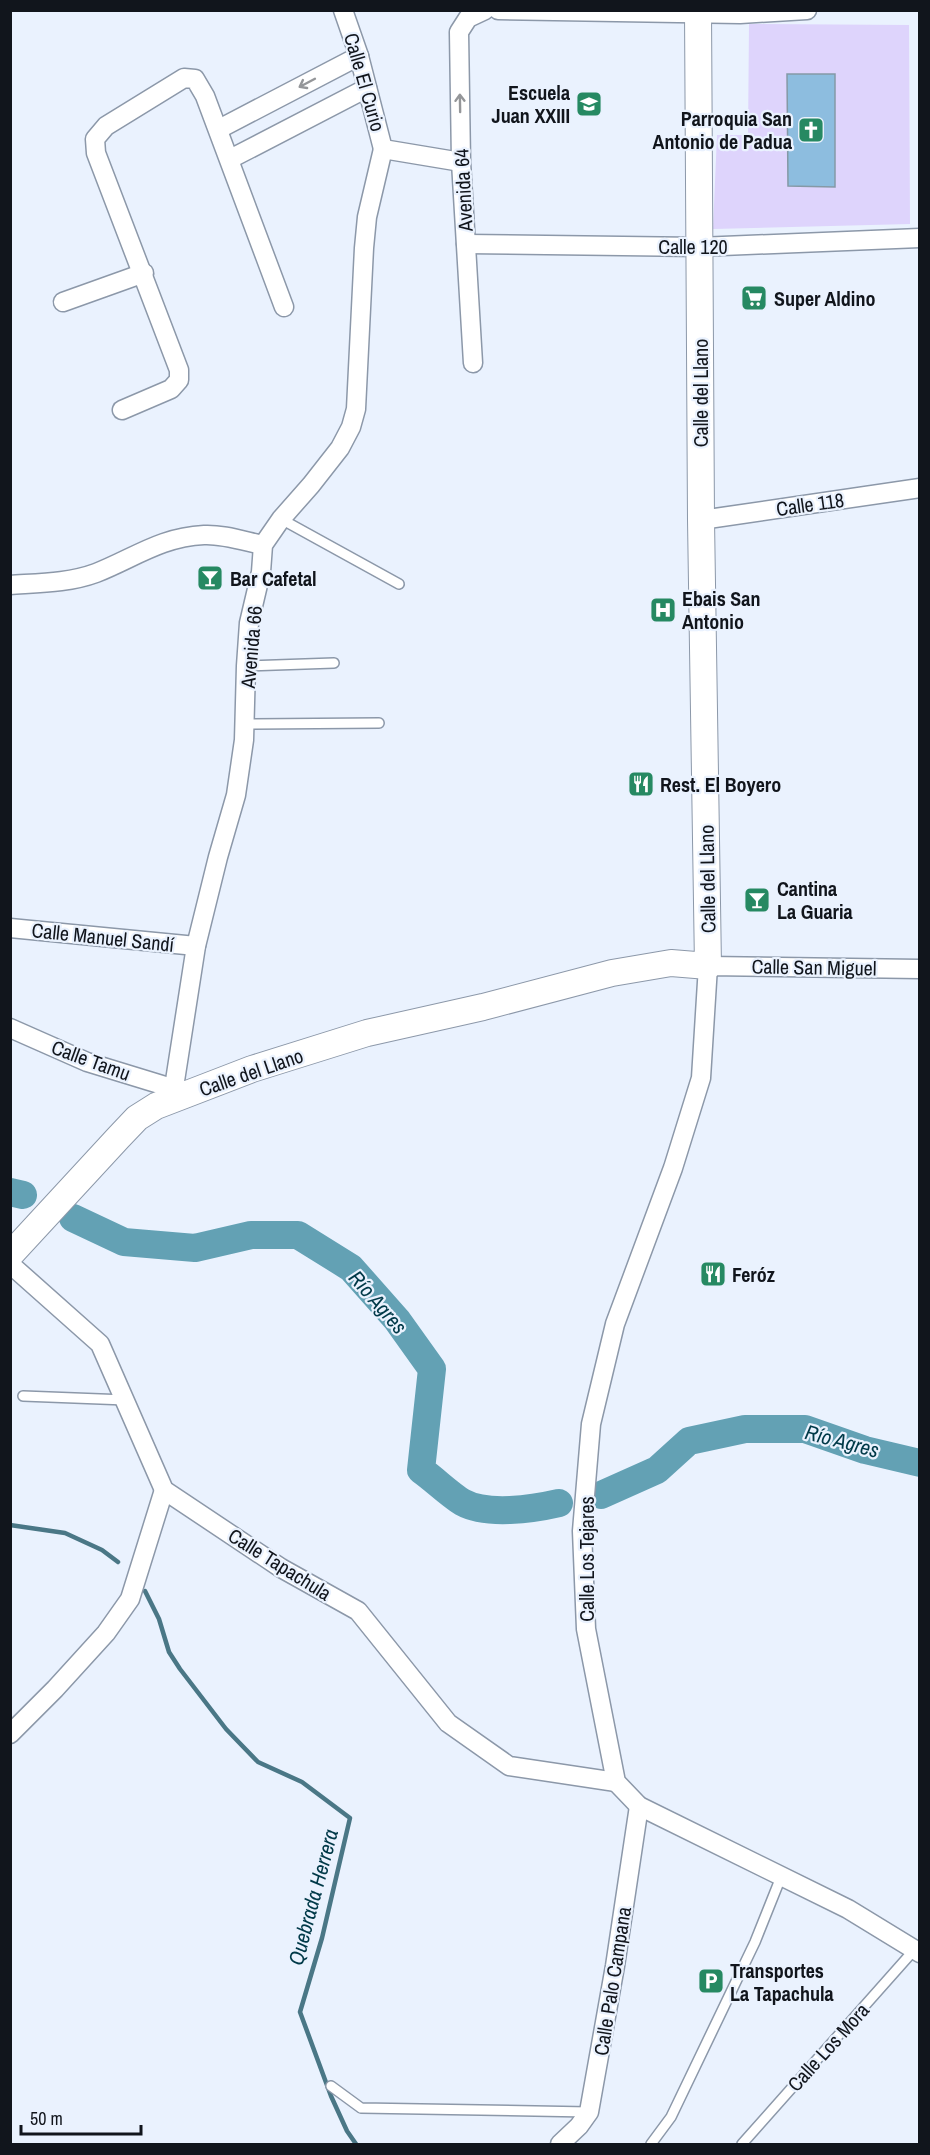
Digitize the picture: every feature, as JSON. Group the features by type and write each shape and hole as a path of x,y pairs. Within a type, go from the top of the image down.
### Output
{"main road":[{"name":"Calle del Llano","path":"10,1256 137,1118 172,1094 367,1033 612,973 671,963 708,966 701,520 698,12"}],"street":[{"name":"Calle El Curio","path":"343,10 359,56 383,148 461,162"},
{"name":"Avenida 64","path":"473,363 461,162 459,32 468,18 485,10"},
{"path":"498,10 698,12 807,10"},
{"path":"219,129 359,56"},
{"path":"122,410 171,389 179,380 179,370 144,273 96,153 95,139 106,126 184,78 195,79 205,96 284,307"},
{"path":"230,159 367,88"},
{"name":"Avenida 66","path":"172,1094 196,946 236,795 245,724 249,623 261,572 263,545 281,519 340,448 351,428 356,409 367,217 383,148"},
{"name":"Calle 120","path":"466,244 699,247 920,238"},
{"path":"63,302 144,273"},
{"name":"Calle 118","path":"701,520 920,489"},
{"path":"10,585 71,580 97,573 154,545 177,538 206,535 263,545"},
{"name":"Calle Manuel Sandí","path":"10,928 196,946"},
{"name":"Calle San Miguel","path":"708,966 920,969"},
{"name":"Calle Los Tejares","path":"616,1782 586,1629 582,1531 591,1424 615,1324 673,1167 701,1078 708,966"},
{"name":"Calle Tamu","path":"10,1028 87,1062 172,1094"},
{"path":"10,1264 100,1344 164,1490 130,1599 106,1633 10,1734"},
{"name":"Calle Tapachula","path":"164,1490 281,1568 358,1611 448,1723 509,1766 616,1782"},
{"path":"616,1782 639,1806 848,1909 917,1951"},
{"name":"Calle Palo Campana","path":"560,2145 589,2112 615,1966 639,1806"}],"lane":[{"path":"281,519 399,584"},
{"path":"246,666 334,663"},
{"path":"245,724 379,723"},
{"path":"23,1396 126,1400"},
{"path":"651,2145 671,2117 755,1942 781,1877"},
{"name":"Calle Los Mora","path":"742,2145 917,1951"},
{"path":"331,2086 361,2108 589,2112"}],"shaded area":[{"path":"749,24 909,25 910,224 713,229 717,135 748,135"}],"building":[{"name":"Parroquia San Antonio de Padua","path":"787,74 835,74 835,187 788,186"}],"waterway":[{"name":"Río Agres","path":"10,1192 23,1195"},
{"name":"Río Agres","path":"73,1218 124,1242 195,1248 251,1235 298,1235 351,1268 397,1320 432,1369 421,1470 462,1502 484,1509 510,1510 559,1503"},
{"name":"Río Agres","path":"601,1495 657,1470 689,1441 745,1429 805,1429 865,1450 920,1463"},
{"name":"Quebrada Herrera","path":"10,1525 65,1533 102,1550 118,1562"},
{"name":"Quebrada Herrera","path":"145,1591 159,1619 169,1652 226,1729 258,1762 302,1782 350,1818 322,1938 300,2012 331,2096 347,2131 356,2144"}],"place":[{"name":"Escuela Juan XXIII","path":"589,104"},
{"name":"Parroquia San Antonio de Padua","path":"811,130"},
{"name":"Super Aldino","path":"754,298"},
{"name":"Bar Cafetal","path":"210,578"},
{"name":"Ebais San Antonio","path":"663,610"},
{"name":"Rest. El Boyero","path":"641,784"},
{"name":"Cantina La Guaria","path":"757,900"},
{"name":"Feróz","path":"713,1274"},
{"name":"Transportes La Tapachula","path":"711,1981"}]}
